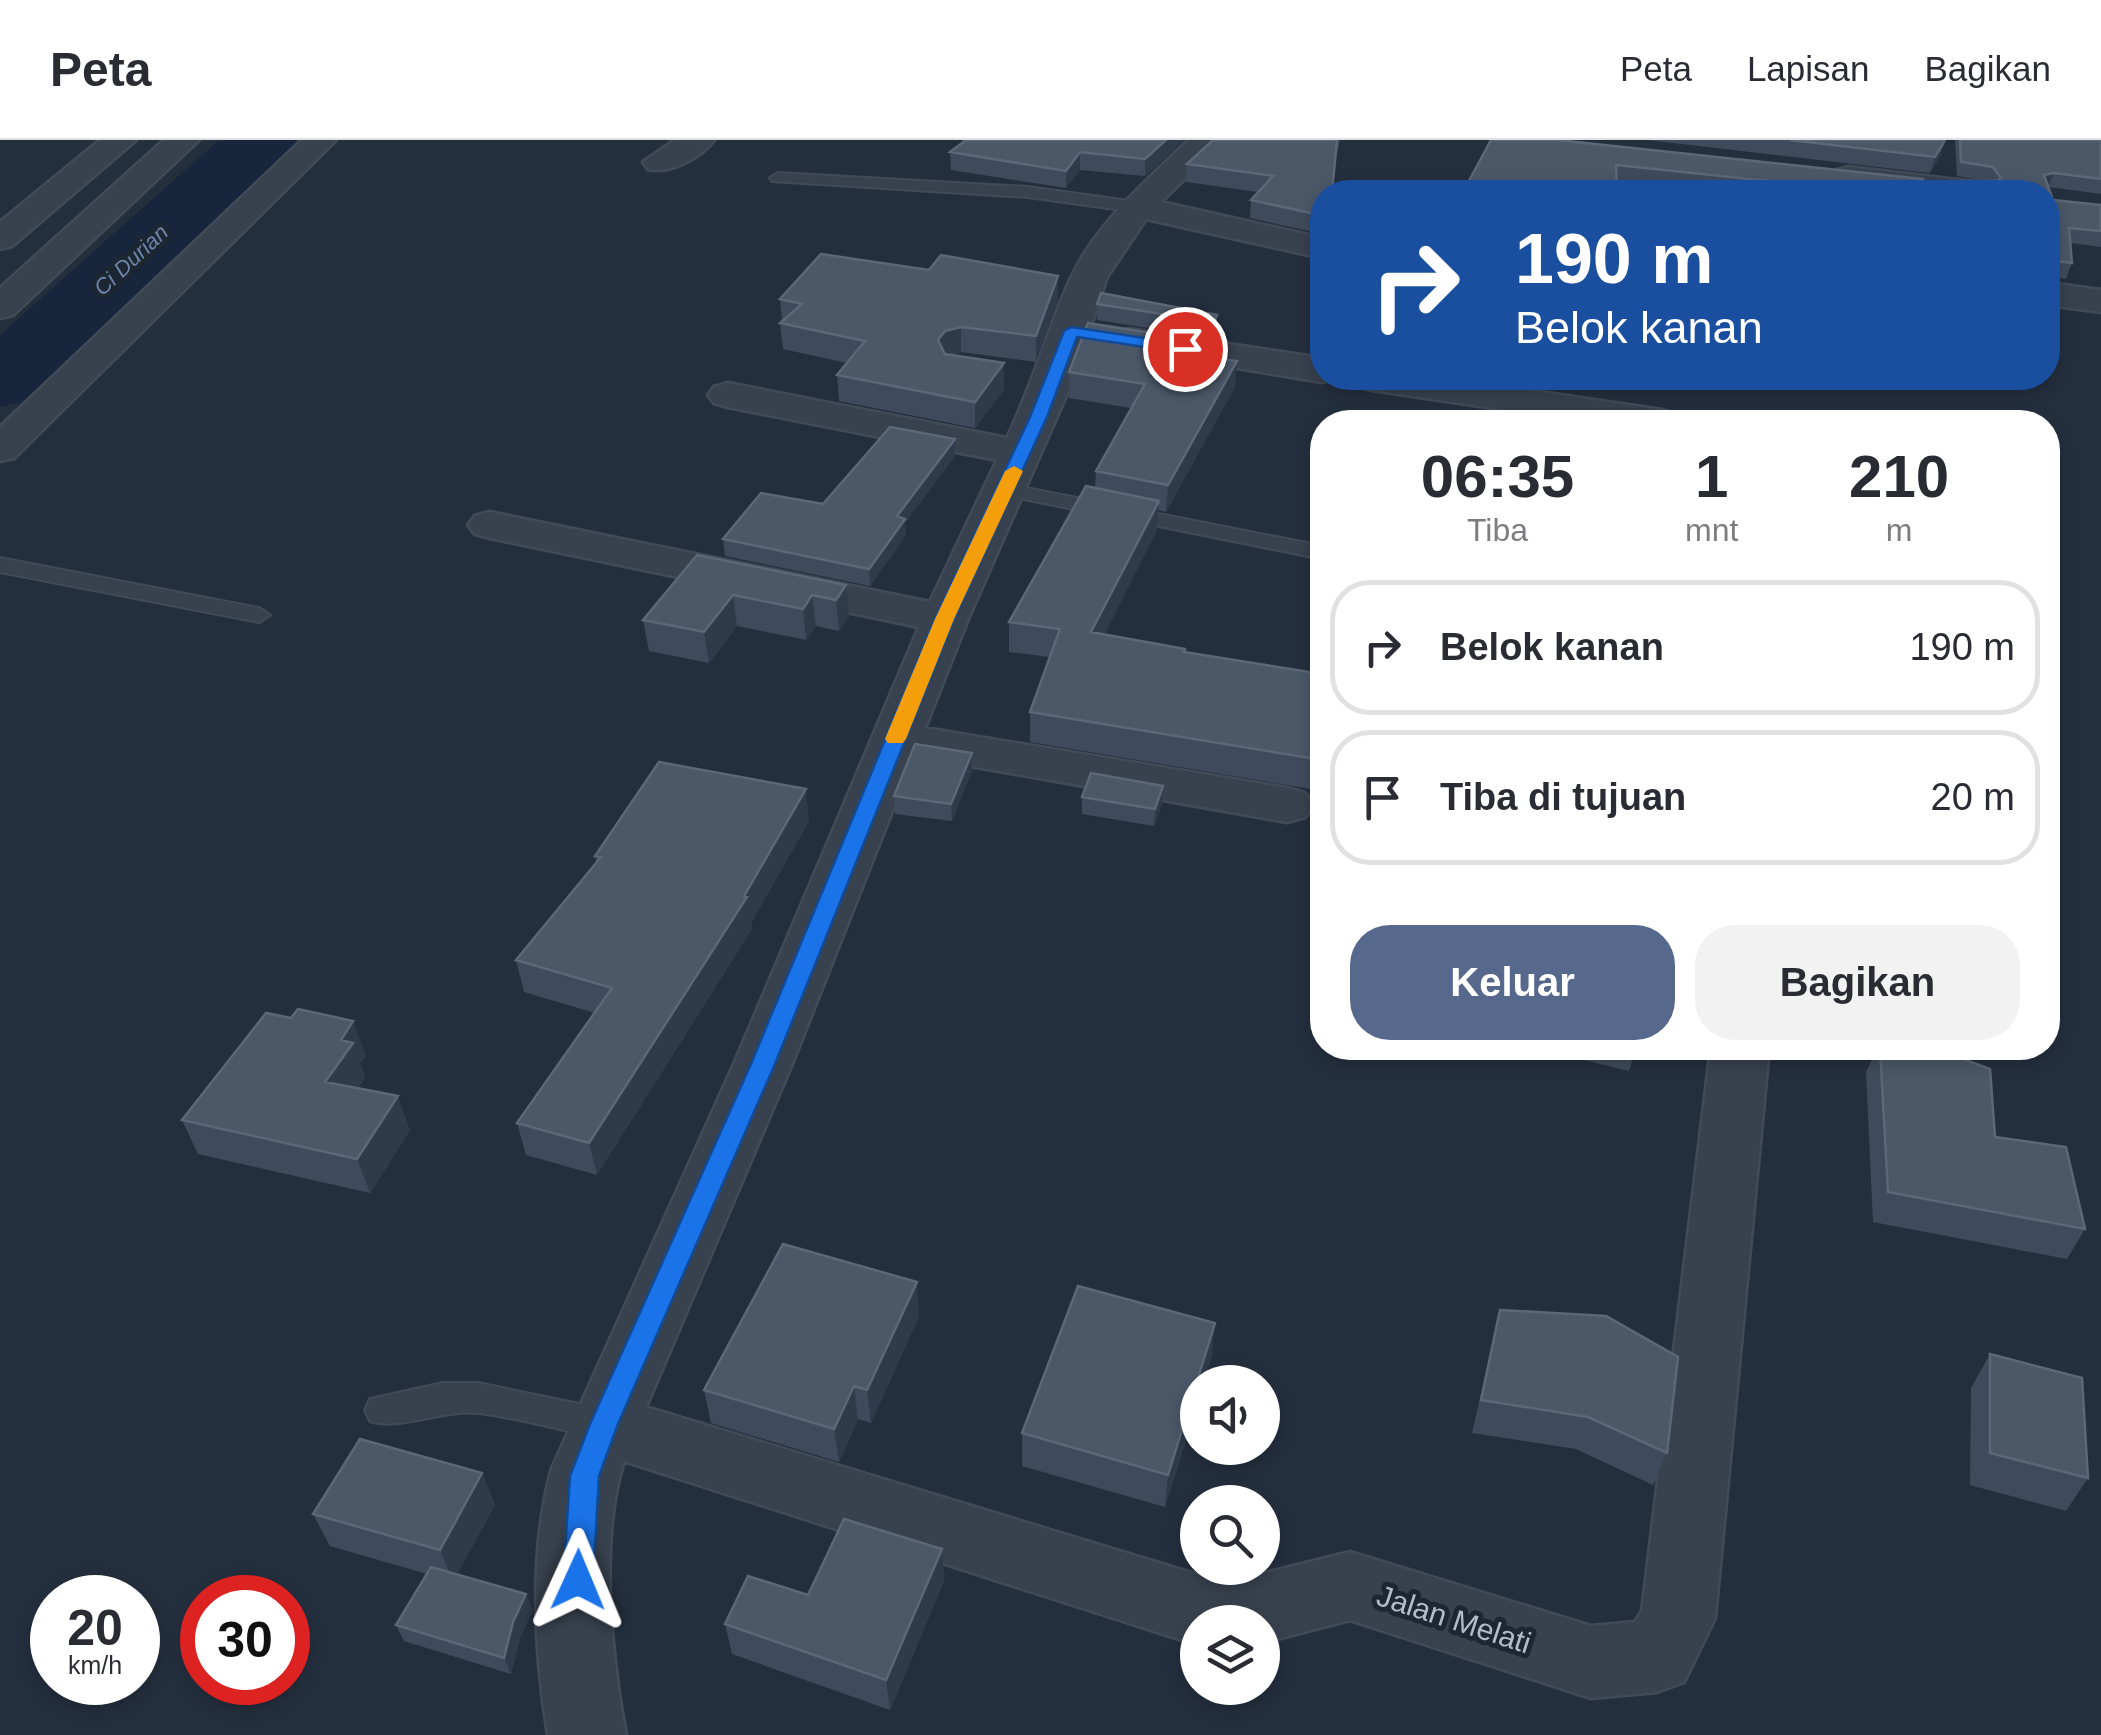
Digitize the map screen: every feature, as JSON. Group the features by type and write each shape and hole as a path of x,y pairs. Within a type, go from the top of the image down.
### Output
{"street":[{"path":"0,239 120,140"},
{"path":"0,308 183,140"},
{"path":"0,450 320,140"},
{"path":"659,162 698,140"},
{"path":"587,1735 579,1698 578,1540 584,1476 604,1424 763,1064 945,619 1014,472 1047,362 1089,277 1137,207 1208,140"},
{"path":"1816,174 1869,180"},
{"path":"1137,207 1310,245"},
{"path":"2060,296 2101,301"},
{"path":"1047,362 1310,370"},
{"path":"1456,390 1621,396 1643,410"},
{"path":"728,395 1014,472"},
{"path":"490,525 945,619"},
{"path":"896,738 1287,806"},
{"name":"Jalan Melati","path":"604,1424 1208,1613 1241,1614 1350,1586 1591,1662 1657,1656 1678,1618 1739,1060"}],"lane":[{"path":"778,178 1058,195 1137,207"},
{"path":"1014,472 1310,550"},
{"path":"0,565 260,615"},
{"path":"382,1410 443,1398 478,1398 604,1424"}],"building":[{"path":"966,140 1166,140 1145,159 1080,152 1066,171 950,152"},
{"path":"1213,140 1337,140 1333,180 1310,180 1310,213 1251,200 1273,176 1187,164"},
{"path":"1491,140 1558,140 1923,179 1758,180 1616,165 1617,180 1469,180"},
{"path":"1790,140 1945,140 1935,157"},
{"path":"1960,140 2101,140 2101,179 2054,173 2044,175 2046,180 1998,180 2001,178 1993,167 1961,162"},
{"path":"2060,201 2101,205 2101,231 2069,228 2072,263 2060,262"},
{"path":"821,254 929,270 941,255 1058,276 1036,336 961,327 945,331 938,340 945,354 1004,363 975,402 837,375 865,341 780,323 802,304 780,299"},
{"path":"1101,293 1217,315 1214,322 1097,304"},
{"path":"1088,323 1202,341 1196,356 1237,361 1168,485 1096,471 1145,384 1069,372"},
{"path":"890,427 955,439 897,516 905,519 869,569 723,539 761,493 823,504"},
{"path":"1086,486 1159,501 1091,632 1310,672 1310,758 1030,712 1060,629 1009,622"},
{"path":"697,555 846,585 836,600 812,595 803,609 733,595 704,632 643,620"},
{"path":"915,744 972,753 951,804 894,796"},
{"path":"659,762 806,789 744,896 747,897 589,1143 517,1123 612,988 516,960 601,857 595,856"},
{"path":"1091,773 1163,786 1155,809 1082,797"},
{"path":"298,1009 353,1021 341,1040 353,1043 325,1082 398,1096 357,1159 182,1120 266,1013 291,1018"},
{"path":"1881,1060 1966,1060 1990,1069 1995,1137 2066,1147 2085,1229 1888,1192"},
{"path":"783,1244 917,1282 867,1390 854,1386 834,1429 704,1390"},
{"path":"1078,1286 1215,1323 1202,1365 1180,1365 1180,1436 1168,1475 1022,1433"},
{"path":"1500,1310 1606,1316 1678,1357 1667,1453 1588,1417 1481,1400"},
{"path":"1990,1354 2082,1378 2088,1478 1990,1453"},
{"path":"360,1439 482,1473 440,1550 313,1514"},
{"path":"844,1519 942,1549 886,1680 725,1624 748,1576 808,1595"},
{"path":"431,1567 526,1594 513,1622 504,1658 396,1625"}],"waterway":[{"name":"Ci Durian","path":"0,381 262,140"}],"slow traffic":[{"path":"895,739 945,619 1014,471"}],"route":[{"path":"578,1580 584,1476 604,1424 763,1064 945,619 1038,417 1071,331 1185,349"}]}
